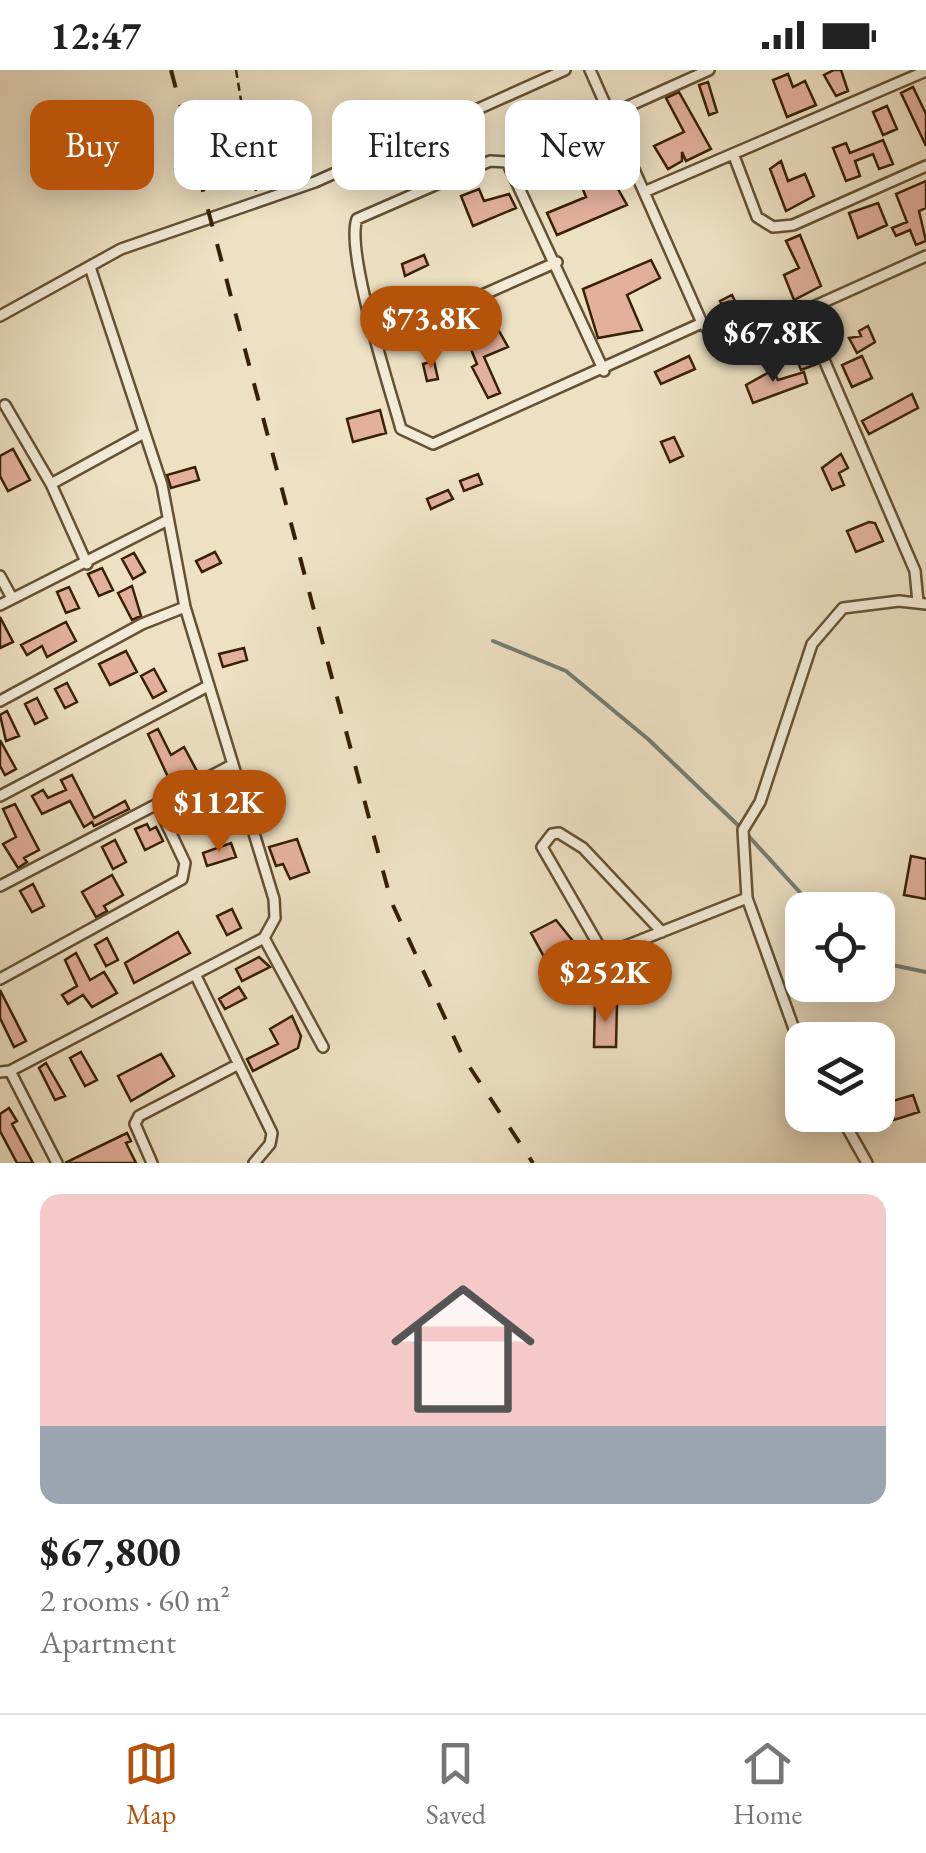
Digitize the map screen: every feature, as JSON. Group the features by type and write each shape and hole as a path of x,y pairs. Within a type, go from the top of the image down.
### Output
{"street":[{"path":"0,316 160,233 315,182 565,70"},
{"path":"590,70 605,100"},
{"path":"640,101 709,70"},
{"path":"644,192 926,71"},
{"path":"734,156 756,218 774,227 793,225 926,166"},
{"path":"604,370 557,262 507,162 490,161 357,219 352,231 400,429 433,444 604,370 702,323"},
{"path":"640,182 702,323 724,347 926,256"},
{"path":"471,300 557,262"},
{"path":"57,1163 5,1071 264,938 275,918 274,899 230,766 185,607 168,520 144,433 90,267"},
{"path":"792,1022 747,898 743,830 760,802 812,644 843,608 922,603 915,570 803,311"},
{"path":"5,406 51,484 87,564"},
{"path":"51,484 144,433"},
{"path":"0,604 87,564 168,520"},
{"path":"0,576 12,598"},
{"path":"0,701 142,624 185,607"},
{"path":"0,796 208,686"},
{"path":"0,886 230,766"},
{"path":"0,979 182,879 185,863 158,804"},
{"path":"662,932 583,848 558,833 544,841 542,848 602,950 614,952 747,898"},
{"path":"264,938 323,1047"},
{"path":"196,974 272,1133 270,1144 254,1163"},
{"path":"152,1163 135,1124 140,1116 237,1064"},
{"path":"850,1132 867,1163"}],"path":[{"path":"236,70 257,202"}],"building":[{"path":"841,70 848,91 836,96 824,75"},
{"path":"788,74 793,87 805,81 816,105 787,117 773,80"},
{"path":"708,82 717,112 709,115 699,85"},
{"path":"913,87 926,114 926,146 901,93"},
{"path":"679,92 711,149 686,161 682,152 682,161 668,169 654,146 684,132 666,98"},
{"path":"887,106 897,129 883,135 873,112"},
{"path":"883,140 893,164 879,169 873,154 855,161 860,176 846,181 833,148 846,143 850,153"},
{"path":"781,161 788,181 805,174 814,196 786,211 770,169"},
{"path":"926,181 926,208 919,211 926,241 916,245 910,230 896,236 892,228 907,222 896,194"},
{"path":"479,190 484,201 509,194 516,208 473,226 461,196"},
{"path":"583,190 618,190 627,205 557,235 547,213 586,197"},
{"path":"878,203 887,225 858,238 849,213"},
{"path":"800,235 821,286 794,300 784,275 799,268 786,241"},
{"path":"424,255 428,265 405,276 402,264"},
{"path":"651,260 660,278 627,295 642,330 598,338 583,289"},
{"path":"437,290 440,300 451,298 454,309 445,311 447,321 430,325 422,293"},
{"path":"732,295 744,320 732,326 720,301"},
{"path":"494,322 508,347 484,357 500,393 488,398 472,367 477,364 466,337"},
{"path":"868,326 875,342 857,353 849,338 861,336 859,331"},
{"path":"812,353 817,364 801,370 797,360"},
{"path":"689,356 695,369 661,384 655,372"},
{"path":"862,356 872,378 852,387 842,365"},
{"path":"434,361 438,379 427,381 423,364"},
{"path":"773,370 778,380 804,372 807,383 753,403 746,385"},
{"path":"912,394 918,408 869,434 862,421"},
{"path":"380,410 386,433 353,442 347,419"},
{"path":"674,437 683,456 670,462 661,442"},
{"path":"13,449 30,480 8,491 0,476 0,456"},
{"path":"841,454 848,468 839,473 844,485 832,490 822,468"},
{"path":"195,467 199,480 171,488 167,475"},
{"path":"478,474 482,484 464,491 460,481"},
{"path":"448,490 453,499 431,509 427,499"},
{"path":"875,523 883,541 856,552 847,531"},
{"path":"215,552 221,563 202,572 196,561"},
{"path":"134,553 145,572 133,579 122,559"},
{"path":"102,568 113,590 99,596 88,574"},
{"path":"132,586 141,616 132,620 118,593"},
{"path":"69,587 79,608 66,613 57,592"},
{"path":"0,617 13,642 0,648"},
{"path":"66,622 76,641 47,657 42,646 27,655 21,645"},
{"path":"244,648 247,660 223,667 219,654"},
{"path":"126,651 137,672 110,685 99,664"},
{"path":"154,669 166,691 153,698 141,676"},
{"path":"67,683 77,702 65,708 55,689"},
{"path":"37,698 47,718 35,724 25,704"},
{"path":"7,711 19,736 6,741 0,715"},
{"path":"158,729 171,755 184,747 198,773 186,780 182,773 169,779 148,734"},
{"path":"0,740 16,769 5,775 0,766"},
{"path":"72,775 94,818 125,801 129,809 84,827 70,801 42,814 32,796 43,790 48,798 66,790 61,780"},
{"path":"15,804 39,850 24,858 27,862 18,868 3,844 16,837 3,809"},
{"path":"147,824 150,830 156,827 163,841 145,850 135,829"},
{"path":"297,839 309,872 290,879 283,864 276,866 269,847"},
{"path":"115,840 126,862 113,869 102,847"},
{"path":"231,843 236,857 207,866 203,853"},
{"path":"911,856 926,859 926,899 904,895"},
{"path":"112,875 123,895 104,906 107,911 96,917 82,892"},
{"path":"33,884 44,906 32,912 20,891"},
{"path":"232,909 241,928 227,935 217,916"},
{"path":"556,920 577,946 555,958 570,982 561,988 531,933"},
{"path":"178,932 190,953 134,983 125,963"},
{"path":"107,938 118,960 106,966 95,945"},
{"path":"76,953 90,980 104,972 117,993 92,1007 83,995 68,1004 62,995 77,986 65,960"},
{"path":"259,957 270,967 242,981 236,969"},
{"path":"239,987 246,998 225,1009 219,999"},
{"path":"0,990 26,1041 14,1047 0,1018"},
{"path":"595,1002 617,1003 616,1047 594,1047"},
{"path":"292,1016 301,1036 298,1048 253,1071 247,1059 278,1044 270,1029"},
{"path":"81,1052 97,1080 85,1086 70,1058"},
{"path":"161,1054 174,1076 131,1101 118,1076"},
{"path":"46,1063 65,1096 55,1100 39,1068"},
{"path":"913,1095 919,1112 895,1120 895,1100"},
{"path":"9,1108 17,1121 12,1124 33,1163 17,1163 0,1131 0,1114"},
{"path":"127,1133 131,1141 126,1143 136,1163 65,1163"}],"waterway":[{"path":"493,641 566,671 648,739 743,830 800,892"},
{"path":"895,966 926,972"}],"railway":[{"path":"171,70 391,901 463,1057 533,1163"}]}
